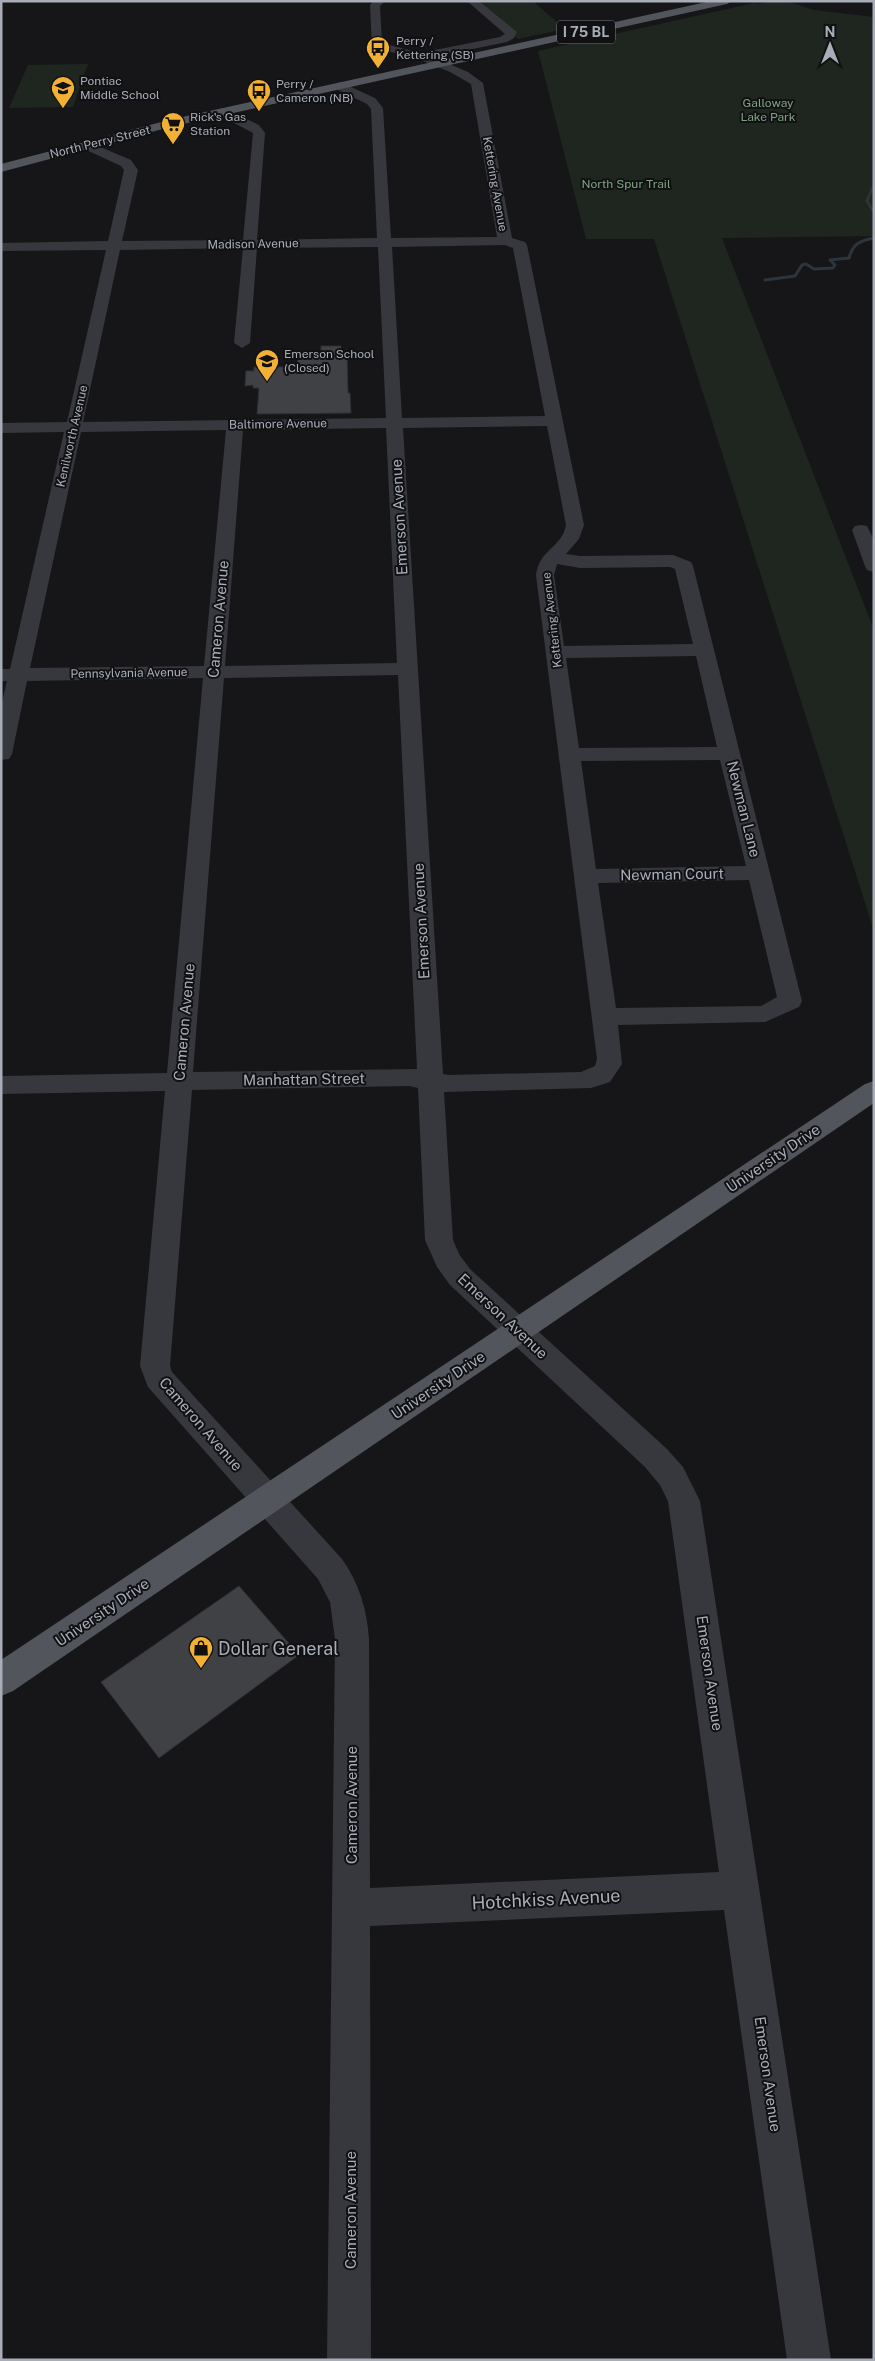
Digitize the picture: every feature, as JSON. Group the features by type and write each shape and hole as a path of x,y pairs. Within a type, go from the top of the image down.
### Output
{"main road":[{"name":"North Perry Street","path":"1,168 86,145 223,112 727,1"},
{"name":"University Drive","path":"1,1680 874,1090"}],"street":[{"path":"380,1 375,5 376,45 425,68"},
{"path":"420,56 503,40 510,36 508,28 472,1"},
{"path":"387,50 404,51 439,64"},
{"name":"Kettering Avenue","path":"439,64 470,78 477,84 505,241 516,242 520,246 575,529 570,540 551,557 546,566 545,575 610,1059 609,1066 604,1073"},
{"name":"Emerson Avenue","path":"340,86 370,100 377,107 438,1233 441,1246 450,1265 460,1277 656,1458 672,1476 680,1492 688,1520 809,2360"},
{"path":"223,112 255,128 259,133 242,343"},
{"name":"Kenilworth Avenue","path":"1,754 10,675 74,427 131,168 126,163 86,145"},
{"name":"Madison Avenue","path":"1,248 505,241"},
{"name":"Baltimore Avenue","path":"1,428 554,421"},
{"name":"Cameron Avenue","path":"235,425 155,1359 156,1372 173,1394 330,1569 344,1592 350,1614 352,1638 349,2360"},
{"path":"861,530 874,566"},
{"name":"Newman Lane","path":"551,557 580,562 670,561 681,563 685,567 790,1002 765,1014 605,1017"},
{"path":"555,652 705,650"},
{"name":"Pennsylvania Avenue","path":"10,675 407,670"},
{"path":"569,755 730,753"},
{"name":"Newman Court","path":"586,876 759,873"},
{"name":"Manhattan Street","path":"1,1085 409,1077 450,1084 580,1081 593,1079 604,1073"},
{"name":"Hotchkiss Avenue","path":"351,1908 742,1890"}],"green space":[{"path":"478,1 533,1 565,29 518,39 501,19"},
{"path":"771,1 787,1 814,10 874,17 874,236 722,238 874,630 874,931 654,239 586,239 538,51 754,3 759,4"},
{"path":"88,64 73,107 9,108 28,65"}],"building":[{"name":"Emerson School (Closed)","path":"321,346 341,346 341,355 347,355 348,393 350,393 351,413 257,414 259,388 253,388 253,385 245,386 246,371 254,371 254,367 297,367 298,356 321,355"},
{"name":"Dollar General","path":"239,1586 299,1655 159,1758 101,1682"}],"waterway":[{"path":"867,200 874,185"},
{"path":"868,199 867,201 874,212"},
{"path":"765,280 795,276 802,265 806,264 814,269 833,268 835,265 830,260 849,258 855,246 865,240 874,238"}],"place":[{"name":"Perry / Kettering (SB)","path":"378,69"},
{"name":"Pontiac Middle School","path":"63,109"},
{"name":"Perry / Cameron (NB)","path":"259,112"},
{"name":"Rick's Gas Station","path":"173,145"},
{"name":"Emerson School (Closed)","path":"267,382"},
{"name":"Dollar General","path":"201,1669"}],"park label":[{"name":"Galloway Lake Park","path":"768,110"},
{"name":"North Spur Trail","path":"626,184"}]}
